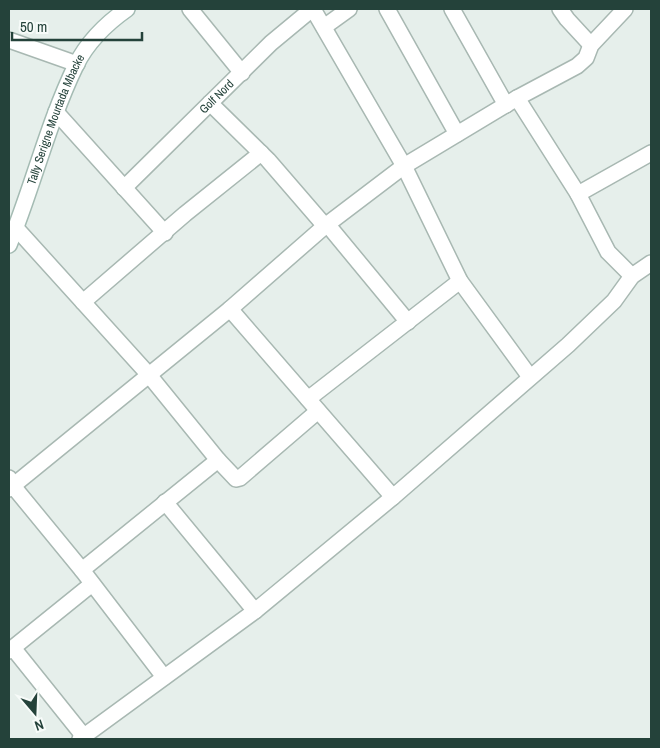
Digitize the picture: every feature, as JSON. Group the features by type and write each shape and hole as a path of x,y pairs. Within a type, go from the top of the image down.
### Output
{"street":[{"name":"Tally Serigne Mourtada Mbacke","path":"9,245 56,112 77,64 94,39 108,24 127,9"},
{"path":"190,9 242,73"},
{"path":"313,9 404,166 460,280 530,377"},
{"name":"Golf Nord","path":"124,188 271,44 313,9"},
{"path":"324,27 349,9"},
{"path":"387,9 457,134"},
{"path":"452,9 511,101 578,194 608,252 632,276"},
{"path":"560,9 591,45"},
{"path":"164,677 82,570 10,484 230,309 326,225 404,166 511,101 577,66 586,58 591,45 625,9"},
{"path":"9,40 77,64"},
{"path":"210,103 261,153 326,225 408,322"},
{"path":"56,112 165,233"},
{"path":"83,302 185,214 261,153"},
{"path":"578,194 651,153"},
{"path":"16,228 148,375 234,477 240,478 318,411"},
{"path":"92,584 11,650 83,738 255,610 393,497 598,318 614,301 632,276 651,263"},
{"path":"308,399 460,280"},
{"path":"230,309 393,497"},
{"path":"82,570 218,460"},
{"path":"165,502 255,610"}]}
